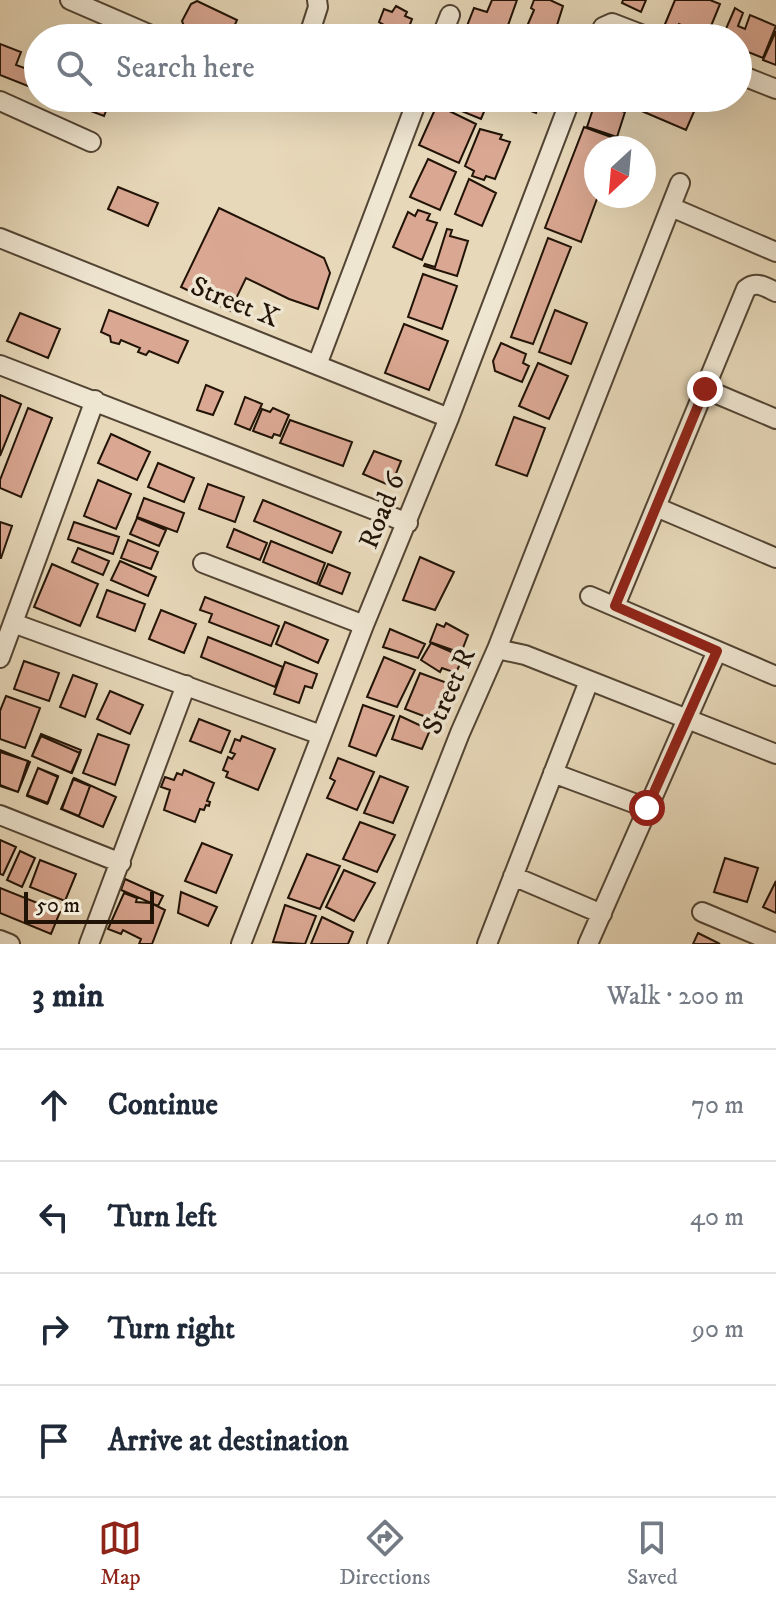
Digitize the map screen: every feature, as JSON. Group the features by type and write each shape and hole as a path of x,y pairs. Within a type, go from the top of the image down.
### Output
{"street":[{"path":"70,0 126,24"},
{"path":"313,24 317,0"},
{"path":"446,24 450,15"},
{"path":"752,80 776,89"},
{"path":"0,101 24,112"},
{"path":"24,112 91,142"},
{"path":"317,365 413,112"},
{"name":"Road 6","path":"241,944 364,625 449,418 566,112"},
{"path":"497,649 680,183"},
{"path":"671,207 776,252"},
{"name":"Street X","path":"0,238 449,418"},
{"path":"615,606 746,289 757,283 776,292"},
{"path":"0,365 408,523"},
{"path":"705,389 776,419"},
{"path":"0,658 95,400"},
{"path":"656,507 776,558"},
{"path":"203,563 364,625"},
{"path":"590,596 776,676"},
{"path":"13,623 321,735"},
{"name":"Street R","path":"377,944 460,733 497,649 512,650 776,754"},
{"path":"588,944 717,651"},
{"path":"487,944 589,681"},
{"path":"89,944 186,685"},
{"path":"553,773 647,808"},
{"path":"0,815 121,863"},
{"path":"513,876 602,914"},
{"path":"702,912 776,943"},
{"path":"0,940 10,944"}],"building":[{"path":"492,0 517,0 508,24 468,24 474,8 487,12"},
{"path":"534,0 550,0 563,6 557,24 528,24 534,10 531,8"},
{"path":"623,0 646,0 641,12 622,3"},
{"path":"675,0 710,0 720,4 712,24 665,24"},
{"path":"197,1 237,20 235,24 183,24 191,4"},
{"path":"396,6 407,12 405,16 412,19 410,24 379,22 384,9 392,12"},
{"path":"735,8 743,13 739,24 728,24"},
{"path":"750,15 776,26 763,58 752,54 752,24 747,24"},
{"path":"776,31 776,65 763,60"},
{"path":"0,44 21,52 16,65 24,68 24,84 0,75"},
{"path":"434,112 451,112 476,124 459,163 419,145"},
{"path":"464,112 484,112 481,119"},
{"path":"592,112 625,112 617,136 587,127"},
{"path":"644,112 694,112 686,130"},
{"path":"584,127 608,136 584,136 584,208 594,208 581,242 545,228"},
{"path":"480,129 502,135 500,139 510,142 495,179 486,176 484,180 472,176 474,171 465,166"},
{"path":"428,159 456,172 440,210 410,197"},
{"path":"469,179 496,193 482,226 455,214"},
{"path":"118,187 158,203 148,226 108,209"},
{"path":"219,208 324,258 330,273 318,309 246,278 230,311 181,287"},
{"path":"418,210 430,214 427,220 437,223 422,260 393,247 408,212 415,216"},
{"path":"447,229 452,230 450,236 468,241 457,276 424,266 435,267"},
{"path":"548,238 571,247 533,344 511,337"},
{"path":"423,274 457,286 442,329 408,317"},
{"path":"109,310 188,341 178,363 149,351 146,355 138,352 140,348 121,340 119,344 111,342 110,336 101,332"},
{"path":"555,310 587,323 571,364 539,352"},
{"path":"20,313 60,329 48,358 7,341"},
{"path":"404,324 448,341 429,390 385,373"},
{"path":"501,343 526,354 523,363 529,366 522,382 495,371 493,361"},
{"path":"538,363 568,376 549,419 519,406"},
{"path":"206,385 223,392 213,415 197,410"},
{"path":"0,395 21,404 0,456"},
{"path":"245,397 262,404 250,430 235,424"},
{"path":"28,408 52,418 21,497 0,488 0,480"},
{"path":"273,408 289,415 280,436 274,434 272,438 253,431 262,409 270,412"},
{"path":"514,417 545,428 527,476 496,465"},
{"path":"290,420 352,442 343,466 280,443"},
{"path":"111,434 150,452 137,480 98,463"},
{"path":"374,451 401,461 391,486 363,474"},
{"path":"158,463 194,478 184,502 148,487"},
{"path":"98,480 131,494 116,529 84,516"},
{"path":"208,484 244,497 235,522 199,509"},
{"path":"144,498 184,513 177,532 137,517"},
{"path":"263,500 341,532 332,553 254,521"},
{"path":"137,518 166,530 159,546 130,534"},
{"path":"0,522 12,526 1,558 0,558"},
{"path":"74,522 119,537 113,554 68,539"},
{"path":"234,529 267,543 260,560 227,547"},
{"path":"128,540 158,552 151,569 121,558"},
{"path":"271,541 325,563 317,584 263,562"},
{"path":"78,548 109,561 103,575 72,562"},
{"path":"420,557 454,572 435,610 403,600"},
{"path":"120,561 156,577 148,596 111,580"},
{"path":"52,564 98,584 80,626 34,607"},
{"path":"328,564 350,573 342,594 319,585"},
{"path":"107,590 145,604 135,631 97,617"},
{"path":"205,597 279,626 271,646 209,622 212,614 200,610"},
{"path":"161,610 196,624 184,653 149,639"},
{"path":"285,622 328,640 318,663 276,644"},
{"path":"446,623 468,635 461,653 430,642 437,624 444,627"},
{"path":"390,629 425,644 418,658 383,647"},
{"path":"208,637 283,667 275,687 201,657"},
{"path":"431,643 463,657 456,673 442,668 440,672 421,660"},
{"path":"384,657 415,670 397,707 367,697"},
{"path":"24,661 59,673 49,701 14,689"},
{"path":"285,662 317,674 312,688 305,686 299,703 274,694"},
{"path":"420,673 450,684 434,720 405,709"},
{"path":"73,675 97,684 85,717 60,707"},
{"path":"110,691 143,705 130,734 97,719"},
{"path":"6,696 40,708 25,748 0,739 0,711"},
{"path":"363,705 394,716 376,756 349,746"},
{"path":"400,716 430,730 422,749 392,739"},
{"path":"199,719 230,731 221,753 190,741"},
{"path":"41,734 81,750 71,773 32,756"},
{"path":"98,734 129,745 115,785 83,773"},
{"path":"41,736 80,753 72,773 32,756"},
{"path":"242,736 275,749 258,790 226,777 228,772 223,770 228,757 232,759 235,754 230,752 235,739 240,741"},
{"path":"0,750 30,762 18,792 0,785"},
{"path":"0,752 28,761 18,792 0,786"},
{"path":"338,758 374,772 357,810 327,798 335,781 330,778"},
{"path":"38,768 58,776 47,804 27,796"},
{"path":"38,768 58,777 48,803 27,795"},
{"path":"184,770 214,783 207,801 210,802 209,806 200,809 195,822 164,810 170,790 161,787 165,777 174,780 177,773 182,775"},
{"path":"380,776 408,787 393,823 364,813"},
{"path":"74,778 116,797 103,827 61,809"},
{"path":"73,779 90,786 79,816 62,809"},
{"path":"360,822 395,835 377,872 343,859"},
{"path":"0,840 16,847 3,875 0,874"},
{"path":"202,843 232,855 216,893 185,881"},
{"path":"20,851 35,858 22,887 7,880"},
{"path":"307,854 340,866 320,909 288,898"},
{"path":"725,858 758,868 747,902 714,892"},
{"path":"40,860 76,874 65,901 30,887"},
{"path":"344,870 375,883 354,921 326,907"},
{"path":"125,879 163,896 158,906 121,890"},
{"path":"776,881 776,913 763,907"},
{"path":"0,888 60,912 51,934 0,913"},
{"path":"181,892 217,907 208,926 178,913"},
{"path":"124,893 137,898 136,902 151,903 165,910 152,944 139,944 141,939 123,930 121,934 108,929"},
{"path":"285,905 316,916 305,944 273,942"},
{"path":"322,917 353,932 348,944 311,944"},
{"path":"698,933 720,944 693,944"}],"route":[{"path":"647,808 717,651 615,606 705,389"}]}
